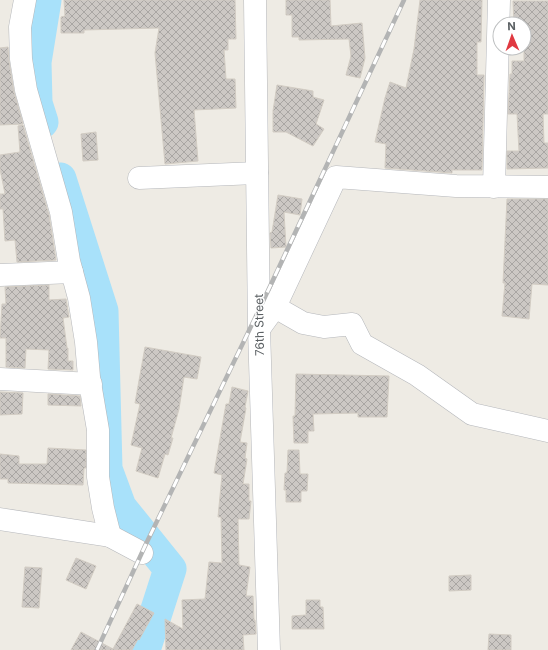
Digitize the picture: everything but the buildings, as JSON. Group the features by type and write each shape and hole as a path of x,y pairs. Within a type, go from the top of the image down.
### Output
{"street":[{"path":"25,0 20,27 21,59 37,133 61,212 72,272 79,298 86,342 90,384 98,430 98,477 103,508 110,536"},
{"name":"76th Street","path":"255,0 259,329 269,650"},
{"path":"494,187 499,0"},
{"path":"139,178 257,173"},
{"path":"259,329 274,307 336,177 456,186 548,187"},
{"path":"0,275 72,272"},
{"path":"274,307 303,323 324,327 352,324 362,344 417,375 472,414 548,431"},
{"path":"0,379 90,384"},
{"path":"0,519 110,536 142,553"}],"waterway":[{"path":"42,122 36,103 35,62 45,0"},
{"path":"60,179 102,311 106,469 120,507 170,569 144,650"}],"railway":[{"path":"97,650 145,546 258,312 404,0"}]}
